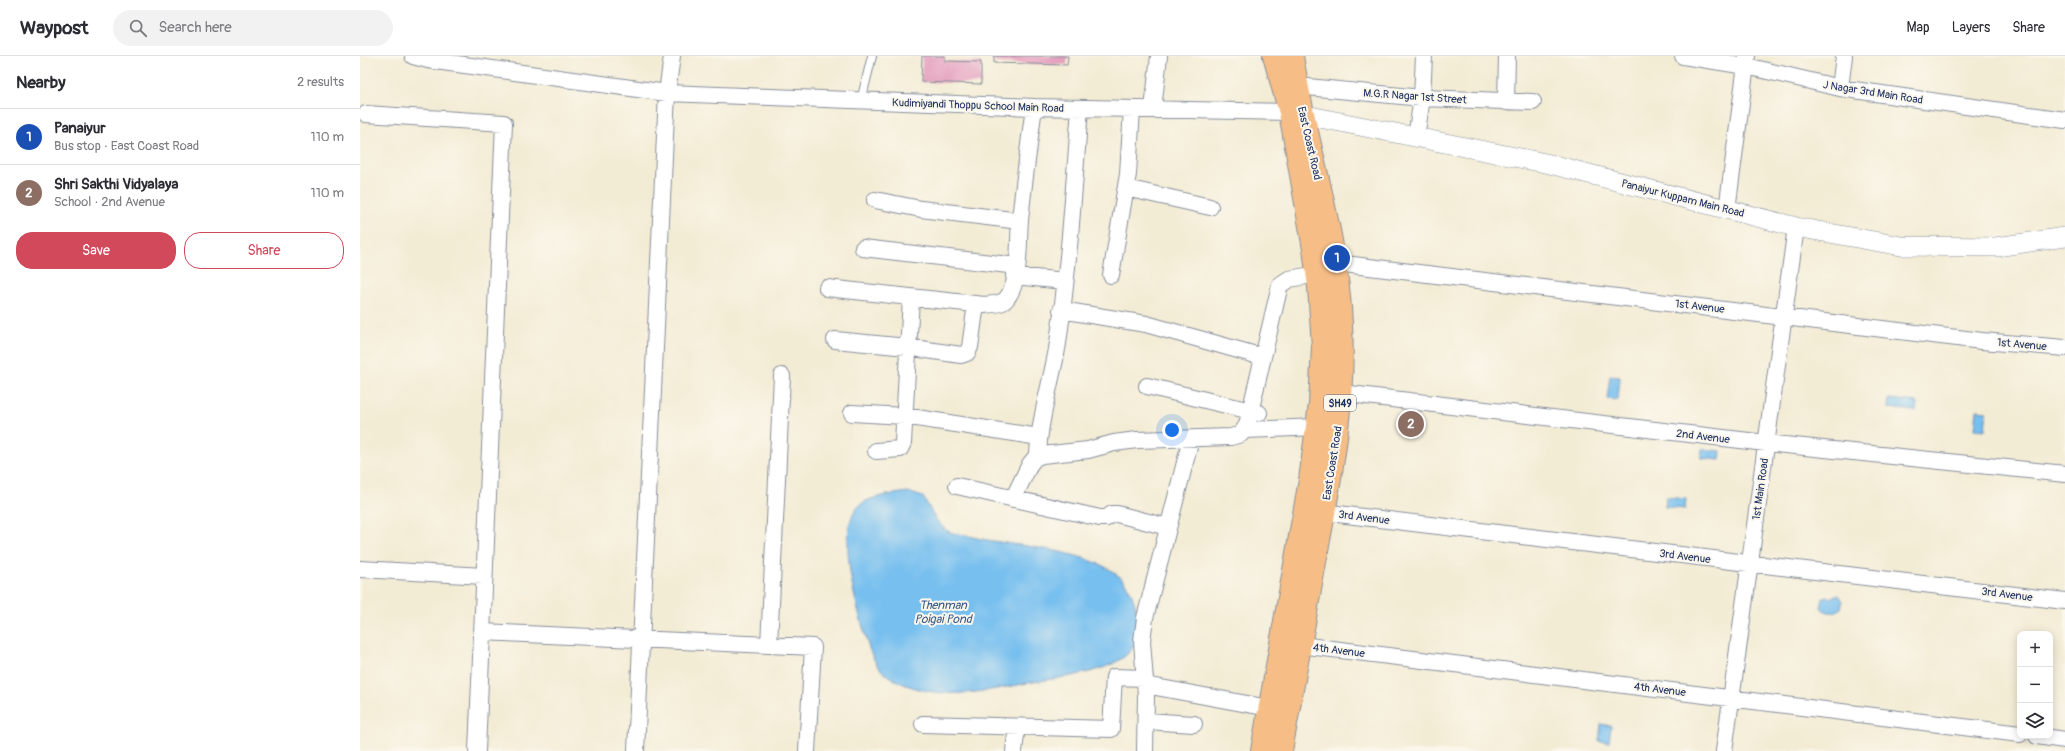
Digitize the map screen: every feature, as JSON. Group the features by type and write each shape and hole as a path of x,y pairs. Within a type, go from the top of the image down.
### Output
{"main road":[{"name":"East Coast Road","path":"1274,56 1297,113"},
{"name":"East Coast Road","path":"1262,751 1269,708 1315,511 1335,446 1341,393 1342,324 1327,269 1297,113 1297,86 1292,56"},
{"name":"East Coast Road","path":"1281,751 1300,645 1315,511 1327,269"}],"street":[{"name":"Kudimiyandi Thoppu School Main Road","path":"413,56 428,60 667,93 1034,107 1297,113"},
{"path":"636,751 667,93 672,56"},
{"path":"1153,109 1159,56"},
{"path":"1416,137 1422,98 1424,56"},
{"path":"1506,102 1507,56"},
{"name":"J Nagar 3rd Main Road","path":"1683,56 1746,61 1840,88 2065,120"},
{"path":"1840,88 1844,56"},
{"path":"1727,210 1746,61"},
{"name":"M.G.R Nagar 1st Street","path":"1297,86 1422,98 1533,102"},
{"path":"827,288 976,304 999,303 1006,299 1012,290 1016,271 1020,221 1034,107"},
{"path":"1038,456 1038,437 1057,344 1062,310 1080,108"},
{"path":"1111,275 1126,188 1132,109"},
{"name":"Panaiyur Kuppam Main Road","path":"1297,113 1550,164 1796,227 1901,246 1996,247 2065,237"},
{"path":"366,114 504,123 477,751"},
{"path":"1126,188 1210,207"},
{"path":"874,200 921,209 1020,221"},
{"name":"1st Main Road","path":"1724,751 1796,227"},
{"path":"863,248 1016,271 1065,281"},
{"name":"1st Avenue","path":"1245,430 1255,412 1263,356 1280,285 1289,279 1327,269 1784,316 1982,340 2065,348"},
{"path":"876,451 900,449 903,442 907,347 911,298"},
{"path":"835,340 907,347 955,355 967,353 970,347 976,304"},
{"path":"1062,310 1146,324 1263,356"},
{"path":"769,645 782,376"},
{"path":"1148,386 1255,412"},
{"name":"2nd Avenue","path":"1341,393 1766,443 2065,474"},
{"path":"852,413 904,416 1038,437"},
{"path":"1013,499 1030,464 1038,456 1088,450 1114,443 1137,440 1231,437 1241,434 1245,430 1318,427"},
{"path":"1145,751 1145,682 1142,651 1145,618 1191,439"},
{"path":"957,486 1100,518 1106,518 1112,514 1116,514 1168,527"},
{"name":"3rd Avenue","path":"1315,511 2065,601"},
{"path":"360,569 484,576"},
{"path":"482,632 813,647 807,751"},
{"name":"4th Avenue","path":"1300,645 1732,697 2017,734"},
{"path":"923,724 1111,729 1114,677 1269,708"},
{"path":"1146,721 1194,724"},
{"path":"1014,751 1017,727"},
{"path":"2053,738 2065,740"}],"lane":[{"path":"861,101 872,56"}],"water":[{"path":"1610,376 1620,377 1618,400 1607,399"},
{"path":"1889,399 1917,402 1916,411 1888,408"},
{"path":"1977,410 1987,411 1985,430 1975,429"},
{"path":"1702,449 1721,451 1720,460 1701,458"},
{"name":"Thenman Poigai Pond","path":"908,492 923,497 936,519 942,527 948,531 1083,558 1104,566 1121,578 1131,593 1138,615 1139,630 1135,644 1131,650 1113,664 1088,672 1062,678 972,692 940,693 923,690 906,685 887,675 878,666 872,655 859,615 850,569 848,533 855,511 861,504 880,497"},
{"path":"1666,497 1686,499 1685,509 1665,507"},
{"path":"1839,595 1843,601 1841,608 1831,612 1821,608 1823,597 1826,596 1830,598"},
{"path":"1601,724 1611,726 1609,742 1599,741"}],"building":[{"path":"922,56 945,56 945,61 981,62 981,84 921,82"},
{"path":"994,56 1068,56 1067,65 994,63"}],"place":[{"name":"Panaiyur","path":"1337,258"},
{"name":"Shri Sakthi Vidyalaya","path":"1411,424"}]}
